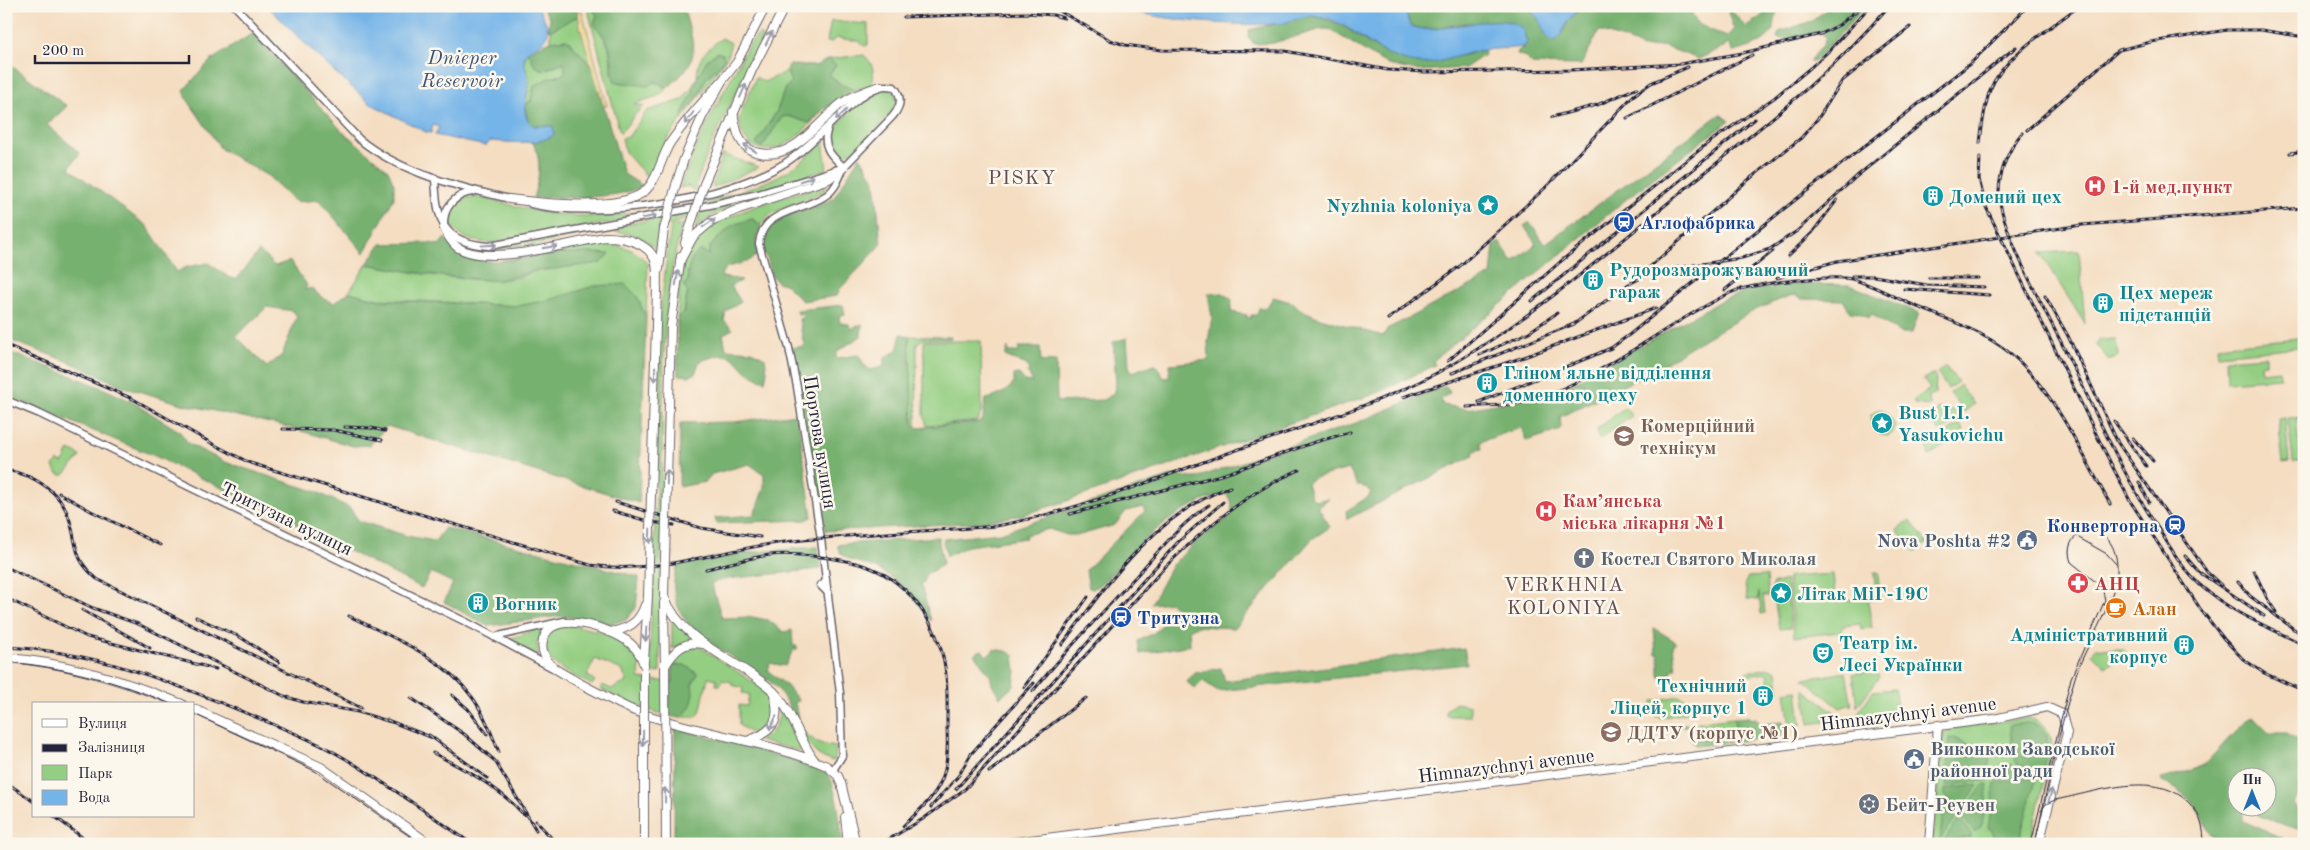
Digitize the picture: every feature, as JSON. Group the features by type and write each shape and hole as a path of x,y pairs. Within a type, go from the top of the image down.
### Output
{"main road":[{"path":"657,292 664,229 684,159 702,117 722,82 737,62 766,6"},
{"path":"666,844 664,596 671,326 680,261 704,184 733,112 785,6"},
{"path":"509,199 565,204 618,201 639,196 651,183 669,145 698,105 722,82"},
{"path":"733,112 737,132 743,144 751,151 769,154 781,152 800,142 849,98 880,86"},
{"path":"680,261 693,237 713,220 739,209 829,179 844,167"},
{"path":"444,228 457,246 470,253 492,256 606,238 621,238 633,241 644,247 656,263 657,292 648,596 644,668 644,844"},
{"path":"610,632 623,630 639,619 648,596"},
{"path":"664,596 677,621 706,646 772,691 786,709 814,760"},
{"path":"644,668 632,645 610,632 574,623 555,625 547,631 543,638 544,655 553,668 634,710 814,760 833,770 838,776 845,797 856,844"},
{"path":"665,667 673,654 686,644 694,643 706,646"},
{"path":"6,658 77,669 130,684 177,702"},
{"path":"747,742 762,736 771,728 775,721 776,708 772,691"},
{"name":"Himnazychnyi avenue","path":"998,844 2003,718 2047,707 2062,714 2067,733 2039,844"},
{"path":"195,709 321,767 430,844"},
{"path":"1929,844 1938,725"},
{"path":"845,797 848,844"}],"street":[{"path":"235,6 359,139 384,156 435,178 475,192 541,207 590,211 647,205 712,192 776,169 795,157 827,130 855,102 880,86 894,87 898,92 900,102 899,108 844,167 758,194 719,203 489,246 463,242 444,228 437,209 435,178"},
{"path":"827,130 826,147 834,159 844,167"},
{"name":"Портова вулиця","path":"833,770 840,760 842,751 836,651 828,593 797,387 789,348 758,244 759,236 766,224 784,213 825,197 833,190 844,167"},
{"path":"444,228 445,212 448,205 462,195 475,192"},
{"name":"Тритузна вулиця","path":"6,400 40,414 494,637 553,668"},
{"path":"494,637 557,621 574,623"}],"green space":[{"path":"542,6 577,6 578,16 551,30 548,29 550,19"},
{"path":"587,6 590,6 597,15 594,23 608,46 611,73 662,84 663,87 667,88 658,96 634,104 644,106 620,133"},
{"path":"590,6 683,6 693,42 691,60 687,68 667,88 655,81 648,86 615,82 608,44 594,23 597,15"},
{"path":"1413,6 1520,6 1536,15 1555,41 1570,18 1584,6 1694,6 1692,16 1700,25 1727,37 1734,30 1728,13 1732,11 1746,27 1771,9 1769,6 1779,7 1772,32 1757,44 1745,49 1733,52 1729,44 1699,59 1663,46 1642,48 1635,43 1599,31 1581,65 1532,64 1524,56 1517,55 1518,51 1524,47 1476,24 1421,29 1413,26 1408,21 1407,11"},
{"path":"1831,6 1866,6 1816,60 1809,62 1823,45 1826,37 1819,31 1792,40 1777,38 1779,32 1812,21"},
{"path":"578,16 592,67 567,39 551,41 551,30"},
{"path":"1308,16 1334,22 1372,46 1395,57 1417,59 1450,57 1467,55 1483,50 1484,55 1465,68 1417,71 1388,65 1329,29 1322,29 1273,43 1254,44 1248,36 1249,30"},
{"path":"831,21 868,24 868,45 864,46 859,41 837,38 827,42"},
{"path":"253,33 342,131 388,170 394,184 394,198 364,253 319,200 296,202 268,176 221,149 187,99 184,90 210,61"},
{"path":"760,34 762,37 759,45 709,149 694,191 688,186 680,188 698,142 713,112 752,40"},
{"path":"722,38 731,43 727,57 695,102 705,80 724,60 707,60 697,79 697,71 701,60 707,50"},
{"path":"567,39 592,67 624,174 643,186 619,194 605,196 533,198 539,163 532,141 549,138 554,134 548,126 536,126 529,122 525,103 531,102 534,86 549,78 563,75 565,71 564,62 543,70 535,66 528,51 551,41"},
{"path":"528,51 535,66 544,70 565,62 565,71 563,75 549,78 534,86 530,102 525,103 524,60"},
{"path":"717,52 723,54 724,60 705,80 695,102 682,119 683,112 694,91 692,87 707,60"},
{"path":"864,55 873,69 871,85 854,90 842,85 828,75 836,65 829,59"},
{"path":"829,59 836,65 829,75 842,85 854,90 823,110 809,123 788,116 782,117 762,147 756,144 777,111 785,88 791,83 787,71 789,65 815,66"},
{"path":"6,62 67,106 47,125 80,153 69,168 147,226 177,272 187,267 208,263 230,278 237,279 259,251 275,266 290,261 307,285 305,290 311,288 324,299 334,303 349,292 379,300 518,306 549,300 594,286 625,284 637,296 646,318 639,503 387,426 370,445 353,446 284,426 182,404 125,387 67,361 6,339","holes":["267,307 293,311 297,316 282,355 267,367 236,336"]},
{"path":"787,71 791,83 785,88 777,111 756,144 762,147 782,117 788,116 809,123 823,110 794,139 780,147 763,149 755,147 744,137 740,128 739,118 756,77 764,82"},
{"path":"692,87 694,91 683,112 682,119 666,141 649,179 625,152 622,138 628,137 647,111 682,100"},
{"path":"886,88 894,91 897,103 892,110 879,127 853,151 844,155 836,155 831,147 831,137 837,126 856,106 878,91"},
{"path":"1720,114 1729,121 1630,196 1433,361 1435,365 1380,392 1022,515 982,522 826,531 791,348 804,346 799,319 802,318 803,314 798,314 797,310 843,305 845,314 839,316 840,323 849,324 850,329 862,324 861,336 836,352 836,358 859,355 864,365 870,370 883,367 885,358 897,350 901,334 909,336 913,424 917,428 980,422 983,419 986,399 1008,389 1014,383 1014,375 1019,374 1025,381 1033,382 1027,372 1029,370 1027,365 1005,356 1008,347 1008,352 1019,352 1019,347 1040,347 1041,362 1056,361 1057,402 1103,400 1113,394 1116,384 1113,342 1127,338 1129,367 1133,372 1156,365 1164,378 1169,377 1170,364 1209,360 1208,342 1212,317 1208,294 1223,293 1232,300 1231,312 1247,315 1247,318 1251,318 1251,315 1257,315 1259,308 1267,307 1273,297 1294,303 1300,309 1320,318 1383,336 1387,329 1491,275 1494,245 1500,242 1513,262 1536,244 1524,226 1530,222 1545,244"},
{"path":"823,142 827,169 766,189 694,208 493,243 480,242 462,236 449,222 450,213 456,205 473,197 540,212 566,215 620,215 680,207 738,192 765,182 793,168"},
{"path":"722,154 759,167 712,188"},
{"path":"860,156 875,181 881,245 840,289 837,296 802,301 785,284 777,282 771,275 761,242 766,229 773,221 787,214 818,206 833,199"},
{"path":"825,175 727,209 713,215 695,229 700,216 673,223 676,226 683,224 671,277 665,331 660,672 649,674 656,497 659,322 671,224 659,226 656,250 638,237 616,232 592,233 491,252 469,248 456,241 475,248 496,249 728,205"},
{"path":"824,185 826,186 825,190 769,215 761,225 752,219 709,250 709,256 687,271 688,285 686,298 683,311 677,323 682,268 688,251 696,239 710,227 749,209"},
{"path":"752,219 761,225 756,240 759,254 747,262 727,267 721,274 722,277 742,280 731,286 741,302 726,311 724,321 733,329 723,334 726,349 752,351 765,358 767,371 765,381 754,377 731,357 724,355 699,362 695,374 689,376 678,375 677,323 679,316 683,314 688,293 684,286 688,280 691,261 699,251 709,255 710,246 732,225"},
{"path":"445,238 455,249 466,256 478,260 504,261 560,254 610,254 601,263 531,272 497,281 425,274 367,264 381,244 430,243 439,245"},
{"path":"608,244 630,250 639,255 648,264 646,318 637,296 549,300 518,306 378,299 349,292 367,264 452,278 500,280 519,277 532,271 544,256 501,263 503,260"},
{"path":"2079,251 2085,324 2040,253"},
{"path":"1795,284 1850,285 1919,313 1912,333 1900,333 1871,314 1868,318 1859,313 1850,312 1843,300 1801,299 1795,295 1789,296 1755,310 1690,347 1657,369 1560,417 1561,427 1558,431 1526,441 1522,427 1480,442 1482,449 1474,451 1473,456 1347,519 1346,511 1368,497 1371,492 1361,485 1357,485 1349,469 1314,478 1307,483 1311,496 1316,501 1329,498 1318,507 1330,527 1312,539 1234,628 1197,626 1189,630 1190,645 1140,654 1138,641 1154,633 1177,609 1170,602 1151,604 1172,565 1199,539 1231,516 1232,504 1227,494 1201,502 1165,523 1144,540 1105,580 1093,589 1089,588 1086,570 1145,511 1143,507 1126,511 1115,525 1080,535 1067,535 1049,529 1025,535 1026,538 968,546 947,556 943,542 944,539 1000,533 1172,476 1196,478 1356,423 1442,387 1447,387 1450,393 1441,399 1443,405 1467,409 1535,397 1579,380 1722,300 1752,290"},
{"path":"909,336 951,337 951,339 923,339 917,343 916,428 913,425"},
{"path":"2298,338 2299,347 2218,355 2217,346"},
{"path":"2116,339 2118,356 2109,360 2096,345 2098,340"},
{"path":"924,341 981,341 982,412 977,421 927,426 924,415"},
{"path":"6,351 93,384 131,401 179,431 189,444 225,462 317,492 350,508 359,521 407,536 435,541 445,528 639,577 636,608 626,620 609,624 560,616 488,626 444,602 453,583 431,572 422,588 274,513 157,457 6,395"},
{"path":"2266,356 2266,363 2261,364 2262,372 2279,370 2280,378 2227,382 2226,359"},
{"path":"1945,366 1958,382 1948,389 1937,373"},
{"path":"1933,374 1936,378 1935,394 1929,396 1930,406 1914,404 1914,400 1930,389 1923,379"},
{"path":"1960,385 1974,404 1964,412 1950,393"},
{"path":"1625,408 1632,416 1599,440 1597,429"},
{"path":"1938,408 1959,412 1955,421 1940,432 1933,424 1939,414 1937,413"},
{"path":"1880,409 1886,413 1895,425 1894,432 1888,436 1881,435 1870,421 1871,414"},
{"path":"797,414 812,517 806,520 716,523 715,518 754,515 764,488 764,474 749,464 712,474 705,482 679,487 680,423 734,422"},
{"path":"2304,417 2296,419 2301,461 2293,462 2288,418"},
{"path":"2285,418 2289,462 2283,463 2278,419"},
{"path":"1960,423 1964,431 1929,456 1927,448"},
{"path":"69,450 80,457 64,475 60,475 53,466 58,461 63,463"},
{"path":"1910,520 1927,543 1915,552 1897,530"},
{"path":"938,537 943,563 926,574 924,582 921,584 931,621 913,597 893,579 875,568 841,554 838,545 844,544"},
{"path":"818,547 821,569 726,579 711,583 722,618 752,617 768,620 784,632 792,630 793,646 797,646 797,650 793,650 785,666 770,663 768,671 786,685 799,701 795,702 798,719 783,696 769,681 701,636 687,622 678,606 674,588 677,566 747,553"},
{"path":"1874,573 1878,573 1880,599 1868,601 1872,628 1861,629 1860,624 1843,626 1840,632 1794,637 1788,577 1833,574 1836,602 1876,597"},
{"path":"1766,576 1768,596 1763,596 1765,613 1761,614 1759,592 1758,600 1747,599 1745,583 1748,577"},
{"path":"1786,580 1791,628 1779,629 1772,584"},
{"path":"672,619 694,639 672,649"},
{"path":"549,625 537,643 539,657 506,640"},
{"path":"571,625 609,635 627,644 639,659 639,679 672,682 672,665 675,655 686,647 700,647 768,692 774,706 773,717 766,727 754,735 739,725 739,705 747,706 749,694 742,693 743,688 732,685 732,682 722,680 720,685 716,685 717,679 708,677 700,713 696,717 671,716 659,713 613,695 600,689 602,685 612,689 627,682 622,670 595,659 587,675 595,681 592,685 560,668 548,656 545,648 546,640 550,633 563,626"},
{"path":"1654,628 1676,642 1673,646 1676,669 1671,670 1672,673 1661,678 1659,676 1659,654 1656,654"},
{"path":"1464,648 1467,664 1218,691 1203,681 1195,689 1187,682 1195,672 1221,668 1225,681"},
{"path":"2095,648 2122,649 2128,654 2105,667 2092,654"},
{"path":"993,649 1006,651 1014,655 1016,672 1014,686 1000,697 992,684 990,675 974,654 982,650 986,656 993,652"},
{"path":"672,665 685,665 698,674 692,684 692,702 688,710 680,718 669,716 669,682 673,682"},
{"path":"1770,668 1777,671 1779,690 1770,691 1768,674 1766,673 1746,676 1746,672"},
{"path":"1876,670 1879,677 1857,707 1853,674"},
{"path":"1846,672 1852,707 1849,705 1840,708 1804,679"},
{"path":"1804,689 1838,715 1839,720 1809,724"},
{"path":"1895,689 1897,712 1858,718 1858,713 1873,691"},
{"path":"1797,690 1801,725 1790,726 1785,692"},
{"path":"1679,696 1688,701 1690,706 1686,713 1660,718 1651,714 1649,709 1653,701"},
{"path":"1456,703 1470,706 1470,716 1446,716 1446,710"},
{"path":"779,704 805,752 759,741 772,731 778,722"},
{"path":"1749,717 1750,719 1756,718 1761,724 1783,722 1785,732 1782,736 1696,746 1690,739 1689,726 1683,726 1682,724 1693,723 1695,740 1736,736 1734,718"},
{"path":"2253,717 2269,733 2287,733 2304,744 2303,783 2293,803 2304,814 2304,831 2264,818 2278,818 2278,768 2228,768 2228,818 2243,818 2243,821 2284,839 2288,844 2214,844 2204,821 2195,807 2178,790 2162,782 2161,779 2193,770 2206,763 2247,719"},
{"path":"1734,718 1736,736 1695,740 1693,723"},
{"path":"2028,718 2038,721 2045,726 2052,743 2030,844 1932,844 1943,733 1954,728"},
{"path":"2026,723 2043,729 2046,735 2047,750 2041,775 2016,763 2009,725"},
{"path":"675,728 757,749 820,770 829,776 836,798 843,843 674,844"},
{"path":"802,731 819,744 836,747 835,760 825,759 816,753"},
{"path":"1949,738 1954,738 1989,755 1989,780 1946,786"},
{"path":"2012,765 2028,773 2029,776 1996,780 1998,768"},
{"path":"2032,778 2035,780 2019,842 1994,837 1991,829 1988,828 1995,783"},
{"path":"1985,784 1988,784 1982,826 1974,832 1961,816"},
{"path":"1978,785 1959,813 1945,795 1945,789"},
{"path":"1944,800 1957,816 1940,840"},
{"path":"1959,819 1971,834 1971,837 1944,841"}],"sand":[{"path":"577,6 580,6 584,19 607,106 603,105 580,28"}],"water":[{"name":"Dnieper Reservoir","path":"267,6 538,6 547,25 548,32 545,40 530,49 525,56 524,62 529,83 525,112 529,122 534,126 553,126 554,134 549,138 533,142 490,141 486,146 435,135 439,127 433,125 431,133 426,132 371,104 328,66"},
{"path":"1117,6 1413,6 1407,11 1407,15 1409,22 1414,27 1425,29 1500,21 1513,23 1523,29 1527,42 1524,47 1484,50 1439,62 1420,63 1409,62 1386,53 1344,26 1333,20 1321,17 1309,16 1276,24 1217,23 1173,19"},
{"path":"1520,6 1584,6 1570,18 1555,41 1547,37 1534,14"}],"tram line":[{"path":"2031,844 2071,678 2105,600 2102,587 2071,562 2069,549 2071,543 2078,535 2084,532 2097,531 2107,538 2115,553 2117,572 2115,585 2078,668 2058,742 2035,844"},
{"path":"2079,538 2107,554 2116,564"},
{"path":"6,662 48,667 90,676 166,702"},
{"path":"195,714 315,771 421,844"},
{"path":"2041,811 2046,804 2055,800 2108,788 2145,785 2162,787 2177,794 2194,809 2201,823 2204,844"}],"railway":[{"path":"1051,6 1110,40 1125,45 1162,50 1285,51 1388,70 1426,72 1571,70 1680,64 1743,53 1821,34 1839,25 1862,6"},
{"path":"1448,361 1560,262 1708,143 1774,98 1810,68 1830,50 1870,6"},
{"path":"6,345 133,399 250,463 590,565 614,567 661,565 777,543 859,535 996,526 1060,511 1124,491 1382,398 1433,375 1458,361 1551,298 1772,118 1844,54 1889,6"},
{"path":"1479,402 1611,348 1785,208 1971,63 2028,6"},
{"path":"1980,143 1986,103 1997,77 2017,54 2079,6"},
{"path":"904,17 1027,13 1064,18"},
{"path":"1643,273 1747,181 1801,138 1819,117 1842,81 1910,27"},
{"path":"2027,130 2119,50 2151,42 2227,30 2261,30 2304,37"},
{"path":"1452,373 1574,324 1629,284 1649,274 1668,269 1742,258 1770,249 1797,231 1857,176 2016,47"},
{"path":"1627,118 1752,55"},
{"path":"1388,319 1460,266 1545,188 1634,95 1651,83 1688,67"},
{"path":"1552,117 1597,105 1637,88"},
{"path":"1532,301 1755,119"},
{"path":"2022,133 2009,153 1999,184 2001,207 2006,226 2034,289 2134,489 2180,562 2203,588 2244,615 2304,645"},
{"path":"2290,153 2304,151"},
{"path":"1980,157 1979,179 1986,207 2130,501 2201,610 2224,639 2243,659 2264,673 2304,691"},
{"path":"1788,256 1812,233 1837,200"},
{"path":"1777,278 1837,261 2082,225 2304,208"},
{"path":"1725,290 1773,251"},
{"path":"1852,276 1874,276 1927,285 1984,287"},
{"path":"1467,407 1519,403 1562,389 1587,377 1705,306 1740,289 1790,281 1826,278 1852,279 1873,286 1966,327 2009,352 2048,395 2110,504"},
{"path":"1929,278 1978,278"},
{"path":"1904,289 1989,295"},
{"path":"2045,296 2068,336 2118,443 2207,572 2221,585"},
{"path":"1403,397 1524,357 1656,308"},
{"path":"1480,355 1529,332 1557,313"},
{"path":"2114,421 2146,466"},
{"path":"345,427 371,428 385,431"},
{"path":"283,429 333,430 382,440"},
{"path":"1070,514 1225,474 1312,443 1350,432"},
{"path":"2133,438 2153,461"},
{"path":"6,470 27,476 54,493 61,502 70,521 80,559 89,572 97,579 306,681"},
{"path":"881,844 923,819 965,789 1166,566 1196,538 1245,500 1299,470"},
{"path":"2139,482 2149,502"},
{"path":"1062,645 1115,575 1156,532 1179,514 1203,499 1230,487"},
{"path":"59,493 160,545"},
{"path":"616,502 701,528 760,537"},
{"path":"956,789 1178,542 1223,502"},
{"path":"1033,691 1071,646 1171,537 1209,505"},
{"path":"613,511 651,522 674,525"},
{"path":"706,569 746,559 780,554 835,559 871,568 885,575 910,595 920,608 936,636 945,667 947,688 946,767 933,795 903,826"},
{"path":"2185,556 2199,572 2264,616"},
{"path":"6,567 93,608 138,624 284,696 303,702 358,712 391,722"},
{"path":"2254,571 2276,612"},
{"path":"2238,582 2250,596 2303,636"},
{"path":"1024,687 1088,597"},
{"path":"6,598 87,637 216,669"},
{"path":"82,610 150,648"},
{"path":"349,616 416,649 446,670 460,683 476,703 499,752"},
{"path":"196,617 240,637 279,662"},
{"path":"6,647 70,654 129,669 187,689 284,729 346,759 472,844"},
{"path":"301,678 361,708"},
{"path":"987,735 1034,683"},
{"path":"452,695 468,709 487,734"},
{"path":"411,698 464,734 495,761 536,830"},
{"path":"989,772 1086,698"},
{"path":"387,720 433,738"},
{"path":"931,807 959,775 971,754 991,731"},
{"path":"429,735 487,778"},
{"path":"433,753 493,788 524,815"},
{"path":"6,782 32,801"},
{"path":"57,818 91,844"},
{"path":"536,821 557,844"}],"place":[{"name":"1-й мед.пункт","path":"2095,186"},
{"name":"Домений цех","path":"1933,196"},
{"name":"Nyzhnia koloniya","path":"1488,205"},
{"name":"Аглофабрика","path":"1624,222"},
{"name":"Рудорозмарожуваючий гараж","path":"1593,280"},
{"name":"Цех мереж підстанцій","path":"2103,303"},
{"name":"Гліном'яльне відділення доменного цеху","path":"1487,383"},
{"name":"Bust I.I. Yasukovichu","path":"1882,423"},
{"name":"Комерційний технікум","path":"1624,436"},
{"name":"Кам’янська міська лікарня №1","path":"1546,511"},
{"name":"Конверторна","path":"2175,525"},
{"name":"Nova Poshta #2","path":"2027,540"},
{"name":"Костел Святого Миколая","path":"1584,558"},
{"name":"АНЦ","path":"2078,583"},
{"name":"Літак МіГ-19С","path":"1781,593"},
{"name":"Вогник","path":"478,603"},
{"name":"Алан","path":"2116,608"},
{"name":"Тритузна","path":"1121,617"},
{"name":"Адміністративний корпус","path":"2184,645"},
{"name":"Театр ім. Лесі Українки","path":"1823,653"},
{"name":"Технічний Ліцей, корпус 1","path":"1763,696"},
{"name":"ДДТУ (корпус №1)","path":"1611,732"},
{"name":"Виконком Заводської районної ради","path":"1914,759"},
{"name":"Бейт-Реувен","path":"1869,804"}],"district":[{"name":"PISKY","path":"1022,177"},
{"name":"VERKHNIA KOLONIYA","path":"1564,596"}]}
